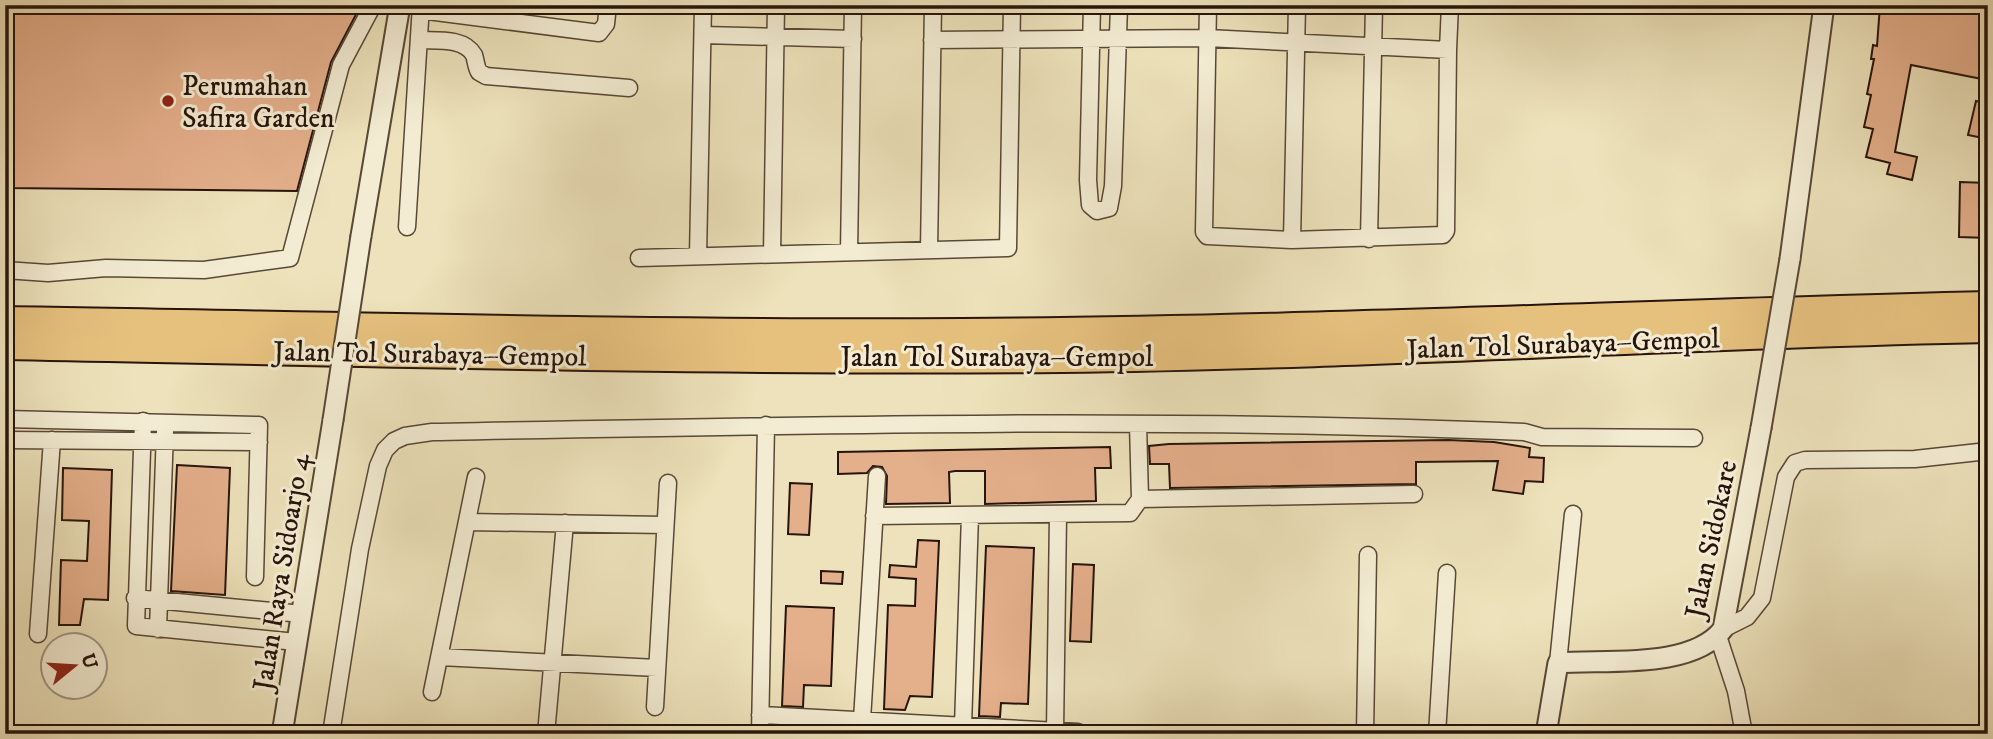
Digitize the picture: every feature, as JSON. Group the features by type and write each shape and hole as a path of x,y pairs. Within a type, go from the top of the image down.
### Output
{"highway":[{"name":"Jalan Tol Surabaya–Gempol","path":"5,321 751,333 960,333 1986,317"},
{"name":"Jalan Tol Surabaya–Gempol","path":"5,345 667,357 1059,358 1319,352 1986,317"}],"street":[{"path":"5,270 48,273 106,268 204,270 290,258 341,65 373,5"},
{"name":"Jalan Raya Sidoarjo 4","path":"282,734 400,5"},
{"path":"407,227 421,8 599,33 605,28 608,5"},
{"path":"698,256 703,5"},
{"path":"772,254 776,5"},
{"path":"849,252 853,5"},
{"path":"929,250 933,5"},
{"path":"639,258 1008,248 1012,5"},
{"path":"1092,5 1088,180 1090,205 1097,211 1109,208 1113,186 1119,5"},
{"path":"1208,5 1204,232 1211,238 1292,240 1438,237 1447,231 1450,5"},
{"path":"1292,240 1297,5"},
{"path":"1368,239 1374,5"},
{"name":"Jalan Sidokare","path":"1558,663 1682,654 1721,633 1761,428 1790,259 1824,5"},
{"path":"703,35 853,39"},
{"path":"932,40 1207,38 1448,50"},
{"path":"419,40 455,42 466,46 474,56 479,72 485,76 629,88"},
{"path":"5,419 258,424 256,577"},
{"path":"143,421 136,626 296,642"},
{"path":"158,629 162,602 166,422"},
{"path":"874,516 1130,513 1140,499 1138,424"},
{"path":"331,734 378,466 385,450 394,441 432,432 766,425 1138,424 1379,426 1524,432 1542,437 1694,438"},
{"path":"760,734 766,425"},
{"path":"5,440 259,442"},
{"path":"38,630 52,440"},
{"path":"1744,727 1721,633 1747,617 1762,598 1786,477 1795,463 1805,460 1915,459 1984,452"},
{"path":"863,720 877,476"},
{"path":"432,692 477,477"},
{"path":"655,707 668,483"},
{"path":"1140,499 1414,494"},
{"path":"1546,734 1558,663 1573,514"},
{"path":"963,726 970,515"},
{"path":"1055,731 1058,515"},
{"path":"467,523 665,525"},
{"path":"546,734 565,523"},
{"path":"1339,734 1349,731 1364,734 1368,555"},
{"path":"1437,734 1447,573"},
{"path":"135,598 302,614"},
{"path":"440,657 657,667"},
{"path":"760,715 863,720 912,728 963,726 1004,731 1078,732"}],"building":[{"name":"Perumahan Safira Garden","path":"5,5 361,5 331,62 297,191 5,188"},
{"path":"1880,5 1988,5 1988,53 1982,79 1911,65 1895,152 1917,157 1912,180 1887,174 1890,163 1866,157 1873,129 1864,127 1871,95 1867,94 1874,59 1871,59 1873,45 1877,46"},
{"path":"1976,101 1988,103 1988,139 1968,135"},
{"path":"1960,182 1988,183 1988,238 1959,237"},
{"path":"1448,440 1494,442 1530,448 1529,457 1544,458 1543,482 1525,481 1523,494 1493,490 1498,461 1416,462 1416,484 1170,488 1169,464 1150,464 1149,446 1169,444"},
{"path":"1110,447 1111,468 1095,468 1096,501 985,504 985,471 955,471 949,472 950,503 886,504 887,476 882,467 873,466 867,473 838,474 838,452"},
{"path":"177,465 230,468 225,595 171,591"},
{"path":"63,468 112,470 108,600 84,599 80,625 59,625 61,560 87,561 89,521 62,520"},
{"path":"790,483 812,484 809,535 788,534"},
{"path":"918,540 939,541 932,697 910,696 905,710 884,709 888,605 915,606 916,579 889,577 890,565 916,567"},
{"path":"986,546 1034,548 1028,704 1001,703 1000,717 979,716"},
{"path":"1073,564 1094,565 1091,642 1070,641"},
{"path":"821,571 843,572 842,584 821,583"},
{"path":"786,606 834,608 831,686 804,685 803,707 782,706"}],"place":[{"name":"Perumahan Safira Garden","path":"168,101"}]}
